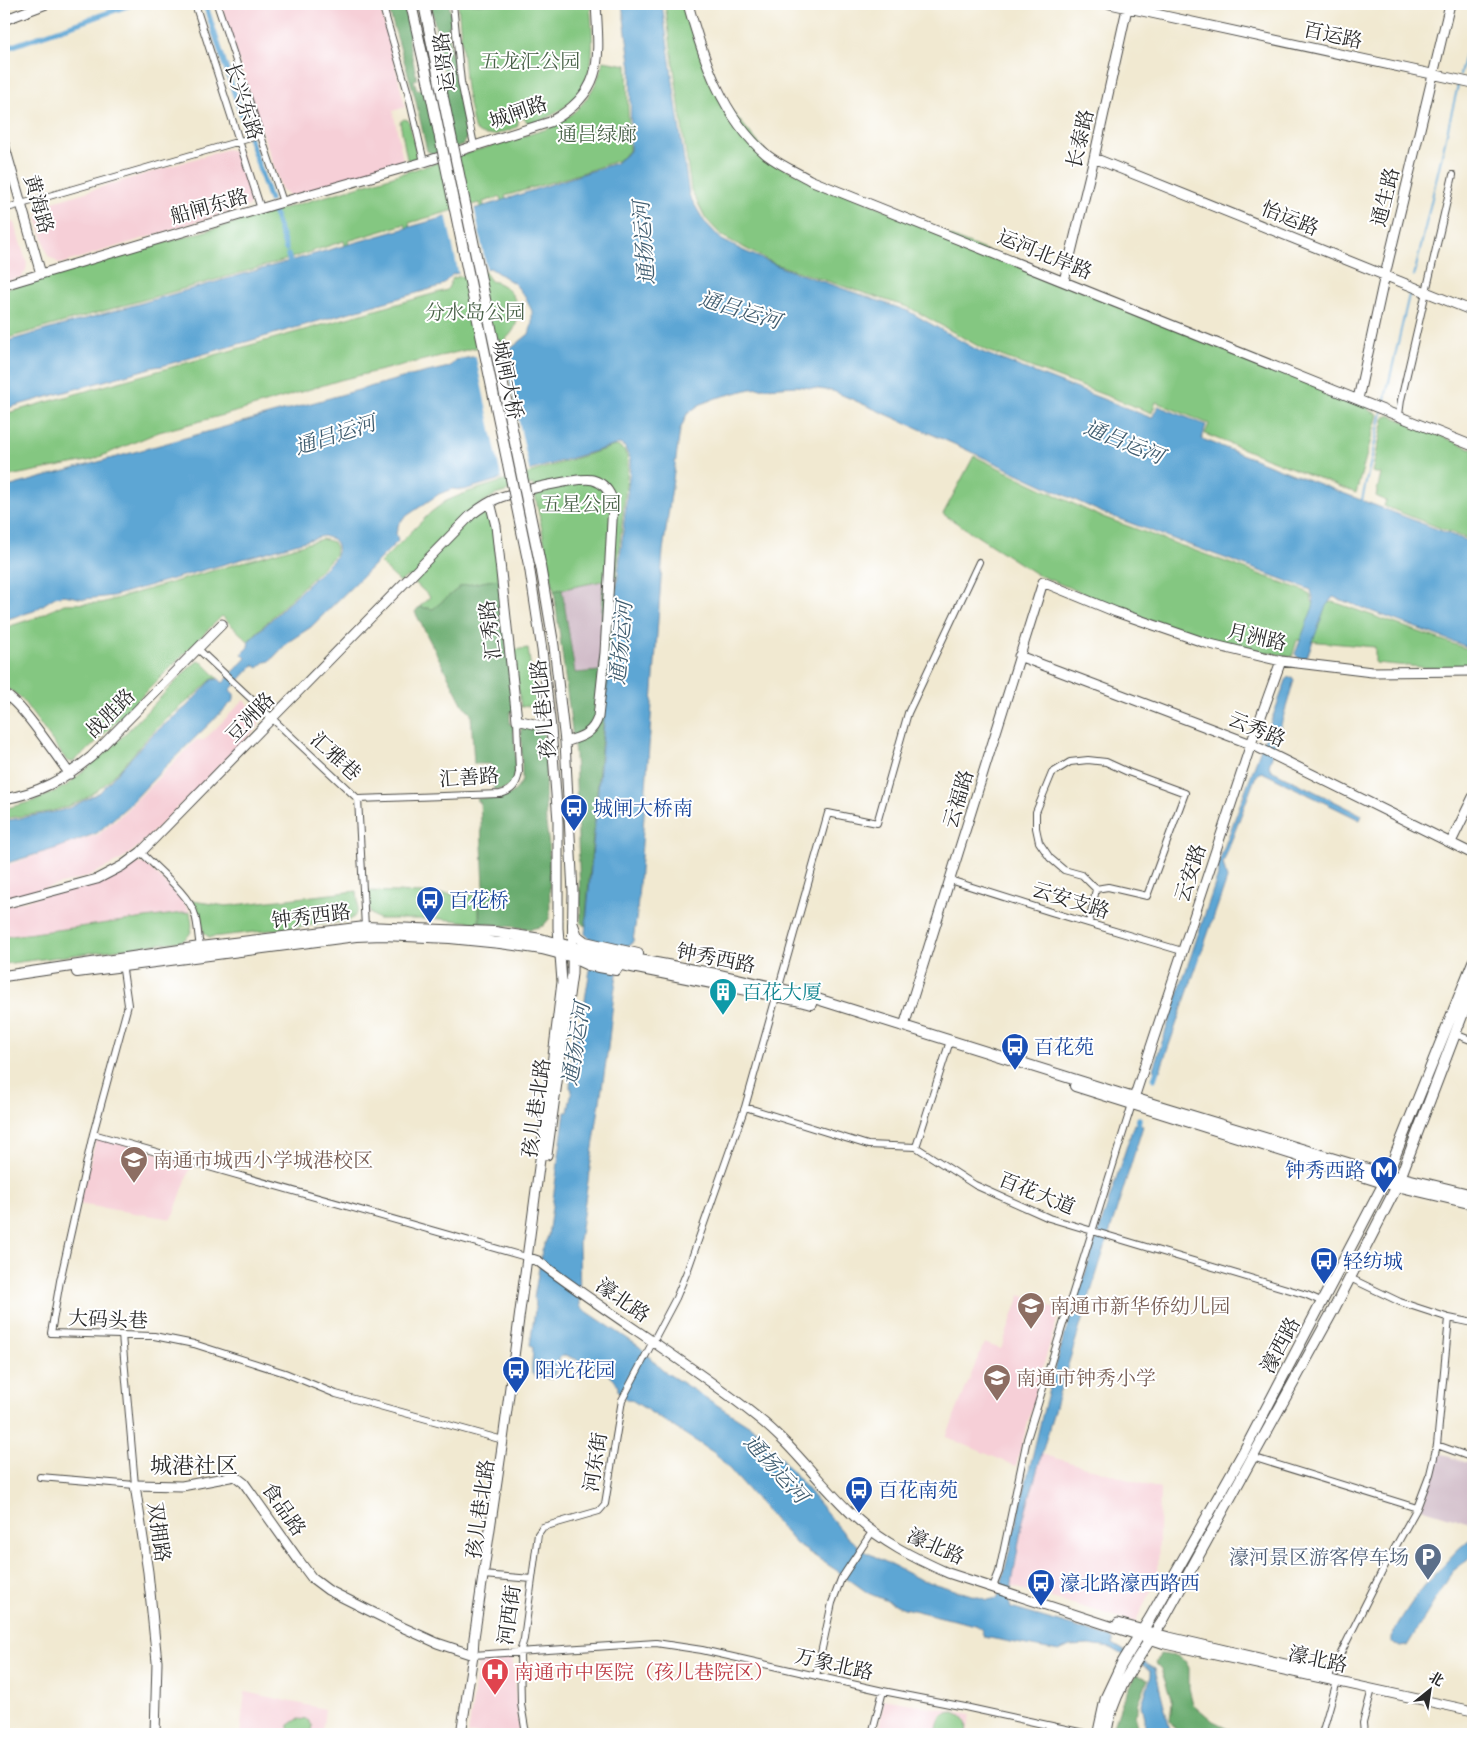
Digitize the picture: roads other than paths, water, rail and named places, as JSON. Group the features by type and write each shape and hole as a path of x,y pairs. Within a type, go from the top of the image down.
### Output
{"main road":[{"name":"城闸大桥","path":"411,4 529,565"},
{"name":"城闸大桥","path":"424,4 540,563"},
{"path":"573,926 576,936 593,955"},
{"name":"钟秀西路","path":"4,982 200,947 365,927 496,932 541,938 559,943 569,954"},
{"name":"钟秀西路","path":"4,976 356,936 384,935 500,943 542,948 569,954 593,955 666,969 716,974 904,1026 949,1044"},
{"name":"濠西路","path":"1098,1734 1106,1697 1121,1665 1210,1514 1323,1302 1386,1178 1473,962"},
{"name":"濠西路","path":"1106,1734 1113,1703 1252,1457 1350,1278 1398,1182 1473,987"},
{"name":"钟秀西路","path":"778,992 796,1000 949,1044 1398,1182"},
{"path":"1398,1182 1473,1195"},
{"path":"1398,1182 1473,1204"}],"street":[{"path":"4,20 46,4"},
{"name":"长兴东路","path":"195,4 261,209"},
{"name":"长兴东路","path":"216,4 283,202"},
{"path":"382,4 406,86 424,162"},
{"name":"运贤路","path":"453,4 461,82 474,145"},
{"name":"城闸路","path":"424,162 550,122 567,112 590,86 598,63 596,4"},
{"name":"运河北岸路","path":"688,4 709,70 726,103 743,130 768,156 786,167 810,180 1473,446"},
{"name":"百运路","path":"1110,4 1128,6 1473,84"},
{"name":"通生路","path":"1358,399 1384,275 1450,4"},
{"name":"长泰路","path":"1064,281 1128,6"},
{"path":"4,209 260,135"},
{"name":"黄海路","path":"4,144 41,274"},
{"name":"怡运路","path":"1094,158 1473,311"},
{"name":"船闸东路","path":"4,285 424,162"},
{"path":"1396,414 1401,400 1453,175"},
{"name":"豆洲路","path":"4,904 97,879 122,866 140,852 273,719 471,515 501,497 534,488 587,479 606,487 612,497 612,537 605,652 598,717 591,731 565,742"},
{"name":"汇秀路","path":"490,502 496,526 517,720"},
{"name":"河东街","path":"532,1579 538,1534 542,1527 599,1511 605,1504 622,1400 676,1298 746,1107 828,812 877,823 908,713 979,562"},
{"name":"孩儿巷北路","path":"485,1575 502,1440 532,1259 546,1114 562,982 573,926 565,742 554,646 540,563"},
{"name":"孩儿巷北路","path":"529,565 542,650 551,728 558,821 559,943"},
{"name":"云福路","path":"904,1026 964,840 1043,582"},
{"name":"月洲路","path":"1043,582 1116,612 1206,643 1281,661 1372,672 1473,671"},
{"name":"战胜路","path":"4,799 43,788 70,774 91,756 222,624"},
{"name":"汇雅巷","path":"198,648 358,799 365,927"},
{"name":"云秀路","path":"1019,656 1251,744 1473,854"},
{"name":"云安路","path":"1133,1101 1251,744 1281,661"},
{"path":"4,694 10,697 30,720 70,774"},
{"path":"517,720 551,728"},
{"name":"汇善路","path":"358,799 500,794 508,792 514,788 518,781 517,720"},
{"path":"1088,760 1106,762 1185,793 1147,896 1108,887 1096,889 1082,875 1064,870 1050,858 1038,842 1036,812 1052,774 1070,762 1088,760"},
{"path":"1451,842 1473,797"},
{"path":"140,852 191,905 195,915 200,947"},
{"name":"云安支路","path":"950,880 1182,951"},
{"path":"1089,923 1096,889"},
{"name":"孩儿巷北路","path":"461,1734 532,1259 572,974 569,954"},
{"name":"大码头巷","path":"122,962 128,1005 93,1134 60,1281 51,1333 154,1336 194,1344 285,1372 336,1394 502,1440"},
{"path":"1455,1034 1473,1042"},
{"path":"916,1147 949,1044"},
{"path":"995,1587 1027,1439 1094,1231 1133,1101"},
{"name":"百花大道","path":"746,1107 868,1144 916,1147 975,1185 1049,1218 1307,1295 1323,1302"},
{"name":"濠北路","path":"93,1134 532,1259 757,1416 796,1452 841,1503 872,1532 918,1560 948,1573 1070,1612 1085,1613 1140,1633 1332,1678 1473,1706"},
{"path":"1350,1278 1400,1302 1449,1318 1473,1323"},
{"path":"1322,1734 1332,1678 1382,1570 1417,1508 1430,1474 1437,1445 1449,1318"},
{"name":"双拥路","path":"122,1335 135,1485 148,1572 157,1662 155,1734"},
{"path":"1437,1445 1473,1458"},
{"path":"1252,1457 1417,1508"},
{"name":"食品路","path":"40,1477 135,1485 182,1486 235,1476 244,1483 312,1578 328,1590 402,1627 437,1643 473,1655"},
{"path":"816,1676 832,1603 842,1579 872,1532"},
{"name":"河西街","path":"485,1575 532,1579 524,1639 520,1652 521,1704 526,1734"},
{"name":"万象北路","path":"473,1655 656,1643 702,1650 1084,1734 1098,1734"},
{"name":"濠北路","path":"1332,1678 1372,1689 1473,1711"},
{"path":"1364,1734 1363,1723 1372,1689"},
{"path":"872,1734 883,1691"}],"water":[{"path":"622,4 662,4 689,195 704,221 722,240 783,268 908,311 979,351 1152,418 1158,406 1206,425 1202,439 1473,543 1473,649 1333,597 1326,606 1307,657 1300,660 1295,654 1314,603 1311,590 1103,513 954,444 833,391 796,386 750,389 716,398 699,405 687,414 680,430 663,551 637,913 633,941 630,946 622,945 614,993 608,1048 579,1241 580,1307 640,1347 662,1370 758,1431 755,1435 781,1458 848,1538 866,1552 919,1579 988,1600 998,1598 1047,1396 1062,1344 1134,1124 1143,1126 1057,1400 1022,1524 1009,1602 1011,1608 1110,1637 1113,1640 1113,1644 1155,1669 1171,1734 1145,1734 1145,1718 1142,1704 1151,1676 1151,1670 1111,1648 1089,1645 1070,1646 1059,1651 984,1637 981,1629 975,1625 904,1608 868,1593 796,1544 716,1454 630,1399 627,1400 618,1391 617,1384 613,1378 606,1373 565,1355 560,1357 553,1379 537,1377 532,1374 533,1347 530,1345 536,1303 534,1298 542,1250 548,1236 565,1112 568,1112 572,1089 570,1088 572,1048 580,1029 595,940 585,934 614,612 630,468 630,459 624,446 619,444 464,490 452,489 439,494 399,523 396,533 398,541 311,627 288,642 270,661 265,662 258,668 253,665 230,690 234,694 234,700 130,804 97,833 57,848 4,864 4,821 60,811 72,807 100,792 152,735 186,707 212,680 219,679 223,683 246,658 242,654 248,647 249,641 333,560 338,550 333,539 323,536 113,596 84,599 64,595 55,597 34,611 4,620 4,488 402,378 449,367 456,360 509,350 529,334 532,324 532,311 525,297 515,284 490,268 453,274 441,286 4,409 4,342 491,204 616,163 630,151 631,68"},
{"path":"1292,677 1294,680 1269,766 1271,770 1362,815 1360,820 1262,772 1259,773 1255,778 1223,863 1227,879 1160,1071 1153,1069 1219,872 1218,864 1287,678"},
{"path":"1473,1537 1473,1556 1453,1571 1407,1646 1400,1647 1391,1642 1391,1637 1397,1626 1423,1588 1456,1551"}],"waterway":[{"path":"4,49 133,4"},
{"path":"205,4 246,129"},
{"path":"1460,75 1473,18"},
{"path":"1414,276 1458,85"},
{"path":"249,137 270,200"},
{"path":"273,209 286,249"},
{"path":"288,255 290,262"},
{"path":"1383,408 1409,295"},
{"path":"1362,500 1382,412"},
{"path":"1154,1079 1157,1070"},
{"path":"1138,1125 1139,1119"}],"place":[{"name":"城闸大桥南","path":"574,832"},
{"name":"百花桥","path":"430,924"},
{"name":"百花大厦","path":"723,1016"},
{"name":"百花苑","path":"1015,1071"},
{"name":"南通市城西小学城港校区","path":"134,1184"},
{"name":"钟秀西路","path":"1384,1194"},
{"name":"轻纺城","path":"1324,1285"},
{"name":"南通市新华侨幼儿园","path":"1031,1330"},
{"name":"阳光花园","path":"516,1394"},
{"name":"南通市钟秀小学","path":"997,1402"},
{"name":"百花南苑","path":"859,1514"},
{"name":"濠河景区游客停车场","path":"1428,1581"},
{"name":"濠北路濠西路西","path":"1041,1607"},
{"name":"南通市中医院（孩儿巷院区）","path":"495,1696"}],"district":[{"name":"城港社区","path":"194,1465"}],"park label":[{"name":"五龙汇公园","path":"530,61"},
{"name":"通吕绿廊","path":"597,134"},
{"name":"分水岛公园","path":"475,312"},
{"name":"五星公园","path":"581,504"}],"water label":[{"name":"通扬运河","path":"644,243"},
{"name":"通吕运河","path":"740,310"},
{"name":"通吕运河","path":"335,435"},
{"name":"通吕运河","path":"1124,442"},
{"name":"通扬运河","path":"621,643"},
{"name":"通扬运河","path":"576,1044"},
{"name":"通扬运河","path":"776,1469"}]}
